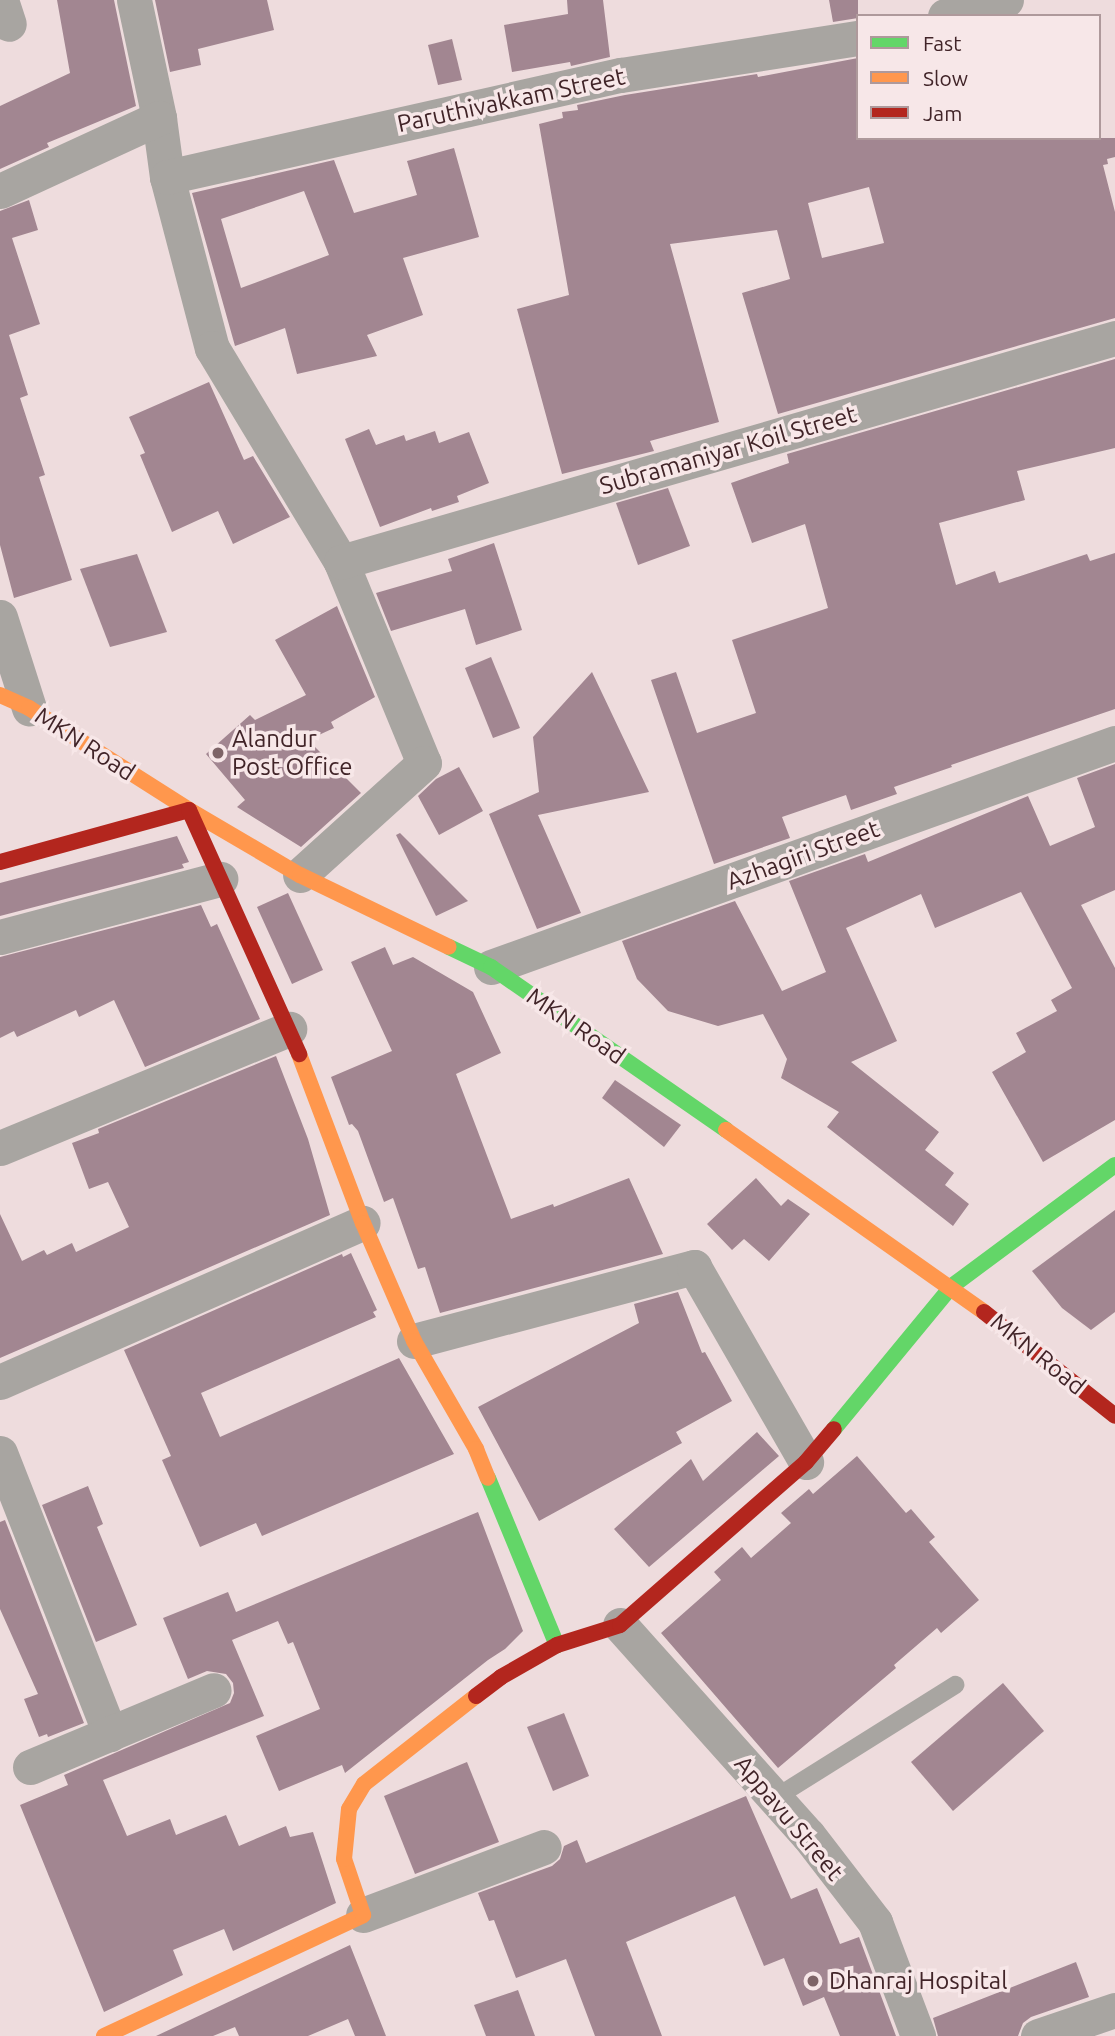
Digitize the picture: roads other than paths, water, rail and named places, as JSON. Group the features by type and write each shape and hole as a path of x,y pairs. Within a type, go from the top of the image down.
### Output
{"street":[{"path":"134,0 159,118 167,177 212,348 341,562 424,763 300,875"},
{"path":"953,14 1006,0"},
{"name":"Paruthivakkam Street","path":"167,177 621,75 856,38"},
{"path":"0,191 159,118"},
{"name":"Subramaniyar Koil Street","path":"341,562 1115,338"},
{"path":"0,617 14,702"},
{"name":"MKN Road","path":"14,702 300,875 491,967 952,1286 1115,1416"},
{"name":"Azhagiri Street","path":"491,967 1115,743"},
{"path":"0,862 189,810 289,1029 363,1223 414,1341 476,1449 557,1646"},
{"path":"0,937 220,878"},
{"path":"0,1148 289,1029"},
{"path":"363,1915 344,1860 349,1809 364,1784 501,1677 557,1646 620,1625 806,1462 952,1286 1115,1165"},
{"path":"0,1382 363,1223"},
{"path":"414,1341 694,1267 806,1462"},
{"path":"0,1453 110,1734"},
{"name":"Appavu Street","path":"620,1625 808,1835 875,1922 918,2036"},
{"path":"30,1767 214,1690"},
{"path":"104,2036 363,1915 544,1847"},
{"path":"1038,2036 1115,2010"}],"lane":[{"path":"775,1798 955,1685"}],"place":[{"name":"Alandur Post Office","path":"218,753"},
{"name":"Dhanraj Hospital","path":"813,1981"}]}
